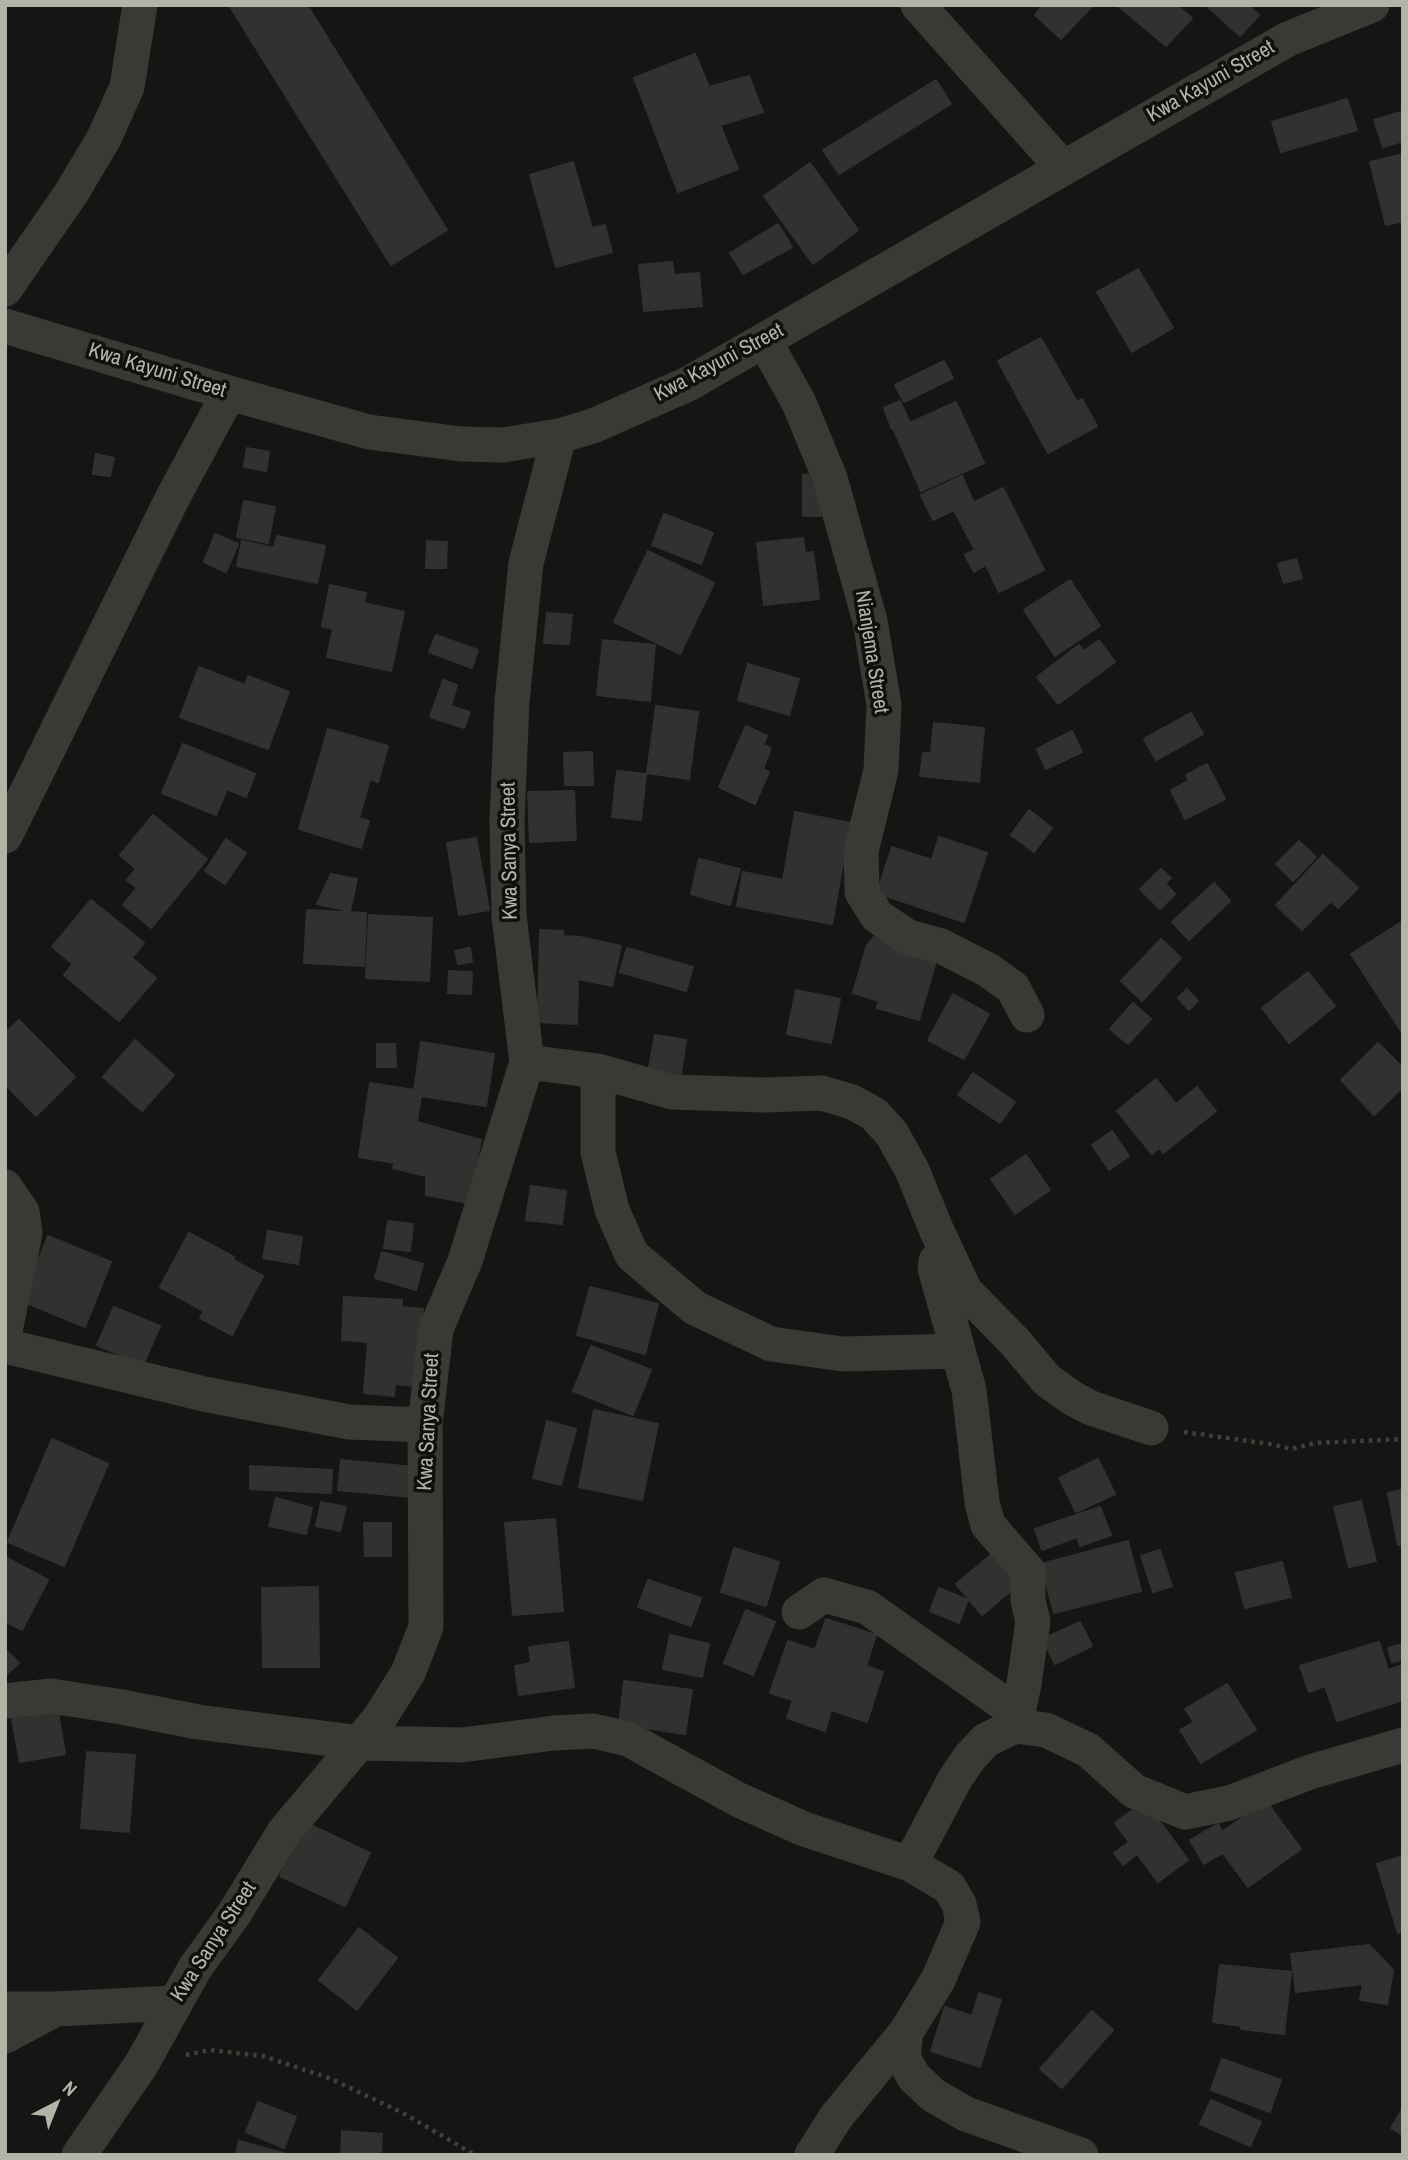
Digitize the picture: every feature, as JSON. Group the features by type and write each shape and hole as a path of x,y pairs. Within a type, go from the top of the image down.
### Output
{"street":[{"path":"5,289 72,192 104,138 127,87 140,5"},
{"path":"918,5 1063,168"},
{"name":"Kwa Kayuni Street","path":"5,326 369,432 461,444 503,445 559,436 593,426 688,384 1288,39 1372,5"},
{"name":"Nianjema Street","path":"764,340 799,403 830,478 870,621 884,705 881,769 860,850 862,892 877,916 908,937 941,946 988,970 1013,988 1027,1015"},
{"path":"5,836 173,496 229,393"},
{"name":"Kwa Sanya Street","path":"88,2150 141,2065 195,1968 234,1914 284,1832 361,1743 408,1673 426,1627 425,1425 436,1328 465,1261 527,1062 509,916 507,821 512,701 526,563 559,436"},
{"path":"527,1062 598,1071 672,1092 764,1095 822,1093 852,1102 874,1114 892,1133 912,1170 965,1291 1015,1342 1047,1380 1091,1408 1152,1428"},
{"path":"598,1071 598,1152 612,1210 632,1255 695,1308 771,1344 843,1354 958,1351"},
{"path":"5,1187 22,1212 25,1233 5,1331"},
{"path":"910,1864 955,1779 971,1757 986,1740 1016,1719 1033,1621 1028,1601 1028,1571 988,1525 982,1503 970,1390 936,1268 936,1229"},
{"path":"5,1346 204,1394 349,1422 425,1425"},
{"path":"799,1612 824,1595 867,1607 1016,1719 1088,1750 1134,1791 1185,1811 1229,1803 1310,1772 1403,1745"},
{"path":"5,1700 51,1696 198,1723 361,1743 462,1745 554,1733 593,1731 628,1739 739,1800 804,1829 910,1864 949,1887 959,1904 963,1923 939,1980 906,2032 836,2117 812,2155"},
{"path":"5,2009 174,2003"},
{"path":"5,2036 55,2009"},
{"path":"906,2032 903,2058 914,2077 933,2095 966,2114 1081,2155"}],"path":[{"path":"1152,1428 1291,1449 1315,1443 1403,1439"},
{"path":"141,2065 210,2050 263,2056 329,2078 403,2113 475,2155"}],"building":[{"path":"229,5 307,5 447,230 391,265"},
{"path":"1043,5 1093,5 1061,39 1035,15"},
{"path":"1117,5 1181,5 1179,7 1192,18 1166,46"},
{"path":"1206,5 1248,5 1259,15 1240,36"},
{"path":"695,54 709,87 749,76 763,112 720,125 738,169 678,192 634,78"},
{"path":"936,80 951,104 839,174 823,150"},
{"path":"1347,99 1357,130 1281,152 1272,122"},
{"path":"1401,112 1403,141 1383,147 1374,120"},
{"path":"1403,154 1403,221 1386,225 1370,162"},
{"path":"573,162 592,228 605,225 612,252 556,267 530,175"},
{"path":"810,163 858,230 813,264 764,196"},
{"path":"778,224 792,247 743,274 730,253"},
{"path":"672,262 674,275 699,273 702,306 644,311 639,265"},
{"path":"1138,269 1173,328 1132,352 1097,292"},
{"path":"1041,338 1077,402 1082,399 1097,426 1048,453 998,361"},
{"path":"944,361 953,378 904,402 895,385"},
{"path":"900,401 909,421 892,429 884,408"},
{"path":"956,402 984,463 921,491 894,430"},
{"path":"247,448 269,452 266,471 244,467"},
{"path":"96,454 114,458 110,476 93,474"},
{"path":"820,474 821,516 803,516 803,475"},
{"path":"962,476 973,501 933,520 921,495"},
{"path":"1003,488 1044,570 999,592 986,565 974,572 965,555 975,550 955,512"},
{"path":"244,501 275,507 268,543 237,537"},
{"path":"664,514 713,533 701,564 652,545"},
{"path":"215,534 238,544 226,572 204,562"},
{"path":"277,536 325,546 317,583 237,566 242,541 274,548"},
{"path":"803,538 805,553 813,552 819,599 764,605 757,543"},
{"path":"427,541 447,542 446,568 426,568"},
{"path":"648,551 714,583 680,654 614,622"},
{"path":"1296,559 1302,578 1284,583 1278,564"},
{"path":"1070,580 1100,626 1055,656 1024,610"},
{"path":"330,585 366,593 364,603 404,612 391,671 327,657 333,629 322,626"},
{"path":"547,613 572,615 569,644 544,643"},
{"path":"436,635 478,650 472,668 429,652"},
{"path":"603,640 655,645 650,701 597,695"},
{"path":"1099,640 1115,662 1058,704 1037,677 1079,645 1084,651"},
{"path":"748,664 799,679 789,715 738,700"},
{"path":"199,667 245,685 248,676 289,692 268,749 180,717"},
{"path":"443,680 457,685 451,706 470,712 464,728 430,717"},
{"path":"656,706 698,712 689,779 647,773"},
{"path":"1191,713 1203,734 1156,760 1144,739"},
{"path":"934,723 984,728 979,782 920,776 923,753 931,753"},
{"path":"746,726 767,736 763,745 771,748 763,769 769,772 755,804 719,787"},
{"path":"328,729 388,746 378,782 370,779 359,818 369,821 361,848 299,829"},
{"path":"1072,731 1082,752 1046,769 1037,749"},
{"path":"183,744 255,774 246,797 227,789 216,815 162,793"},
{"path":"592,752 593,785 565,785 564,753"},
{"path":"1207,764 1225,799 1185,819 1171,790 1189,781 1186,775"},
{"path":"617,771 646,774 641,820 612,817"},
{"path":"574,791 576,840 530,842 528,792"},
{"path":"1029,810 1052,828 1034,852 1011,835"},
{"path":"795,812 850,823 832,924 737,906 743,872 783,880"},
{"path":"153,815 207,859 151,928 123,905 137,888 127,880 136,869 120,855"},
{"path":"939,837 987,853 964,922 877,893 892,847 932,860"},
{"path":"476,838 489,910 459,915 447,843"},
{"path":"226,839 246,853 225,884 205,871"},
{"path":"1299,841 1316,857 1293,881 1276,864"},
{"path":"1323,855 1358,888 1338,908 1331,901 1302,930 1276,905"},
{"path":"699,859 740,869 730,905 691,894"},
{"path":"1161,869 1171,878 1165,883 1175,894 1160,909 1140,889"},
{"path":"331,874 357,879 350,911 317,904"},
{"path":"1214,883 1230,901 1189,940 1172,922"},
{"path":"91,900 144,943 132,958 156,978 119,1021 64,975 73,964 52,947"},
{"path":"307,910 366,913 364,966 304,963"},
{"path":"369,915 432,918 429,981 366,978"},
{"path":"1403,921 1403,1034 1351,954"},
{"path":"540,930 563,931 563,936 621,946 612,986 578,979 577,1024 538,1022"},
{"path":"876,935 938,954 919,1020 877,1008 879,1001 853,993 867,945"},
{"path":"1161,939 1181,958 1142,1001 1121,981"},
{"path":"470,948 472,962 458,964 455,951"},
{"path":"627,948 693,967 686,991 620,972"},
{"path":"449,971 472,972 471,994 448,993"},
{"path":"1308,972 1335,1006 1289,1043 1262,1008"},
{"path":"1187,989 1198,1001 1189,1010 1178,998"},
{"path":"796,990 840,999 831,1043 787,1034"},
{"path":"953,994 989,1014 964,1059 928,1040"},
{"path":"1133,1003 1151,1019 1128,1044 1110,1029"},
{"path":"19,1020 75,1077 36,1116 5,1084 5,1033"},
{"path":"655,1035 686,1040 680,1079 648,1073"},
{"path":"135,1040 174,1075 142,1111 103,1077"},
{"path":"421,1042 494,1054 486,1106 421,1096 417,1122 481,1140 469,1203 426,1195 426,1176 393,1168 395,1163 359,1157 370,1083 414,1090"},
{"path":"1378,1043 1403,1068 1403,1087 1374,1115 1341,1080"},
{"path":"377,1044 395,1044 396,1067 377,1067"},
{"path":"973,1073 1015,1102 1000,1123 958,1095"},
{"path":"1156,1079 1176,1104 1197,1087 1216,1111 1163,1153 1159,1148 1152,1154 1117,1111"},
{"path":"1112,1131 1129,1156 1109,1170 1092,1145"},
{"path":"1026,1155 1050,1190 1015,1214 991,1179"},
{"path":"531,1186 566,1191 562,1224 526,1220"},
{"path":"388,1221 413,1224 410,1251 384,1248"},
{"path":"268,1231 302,1237 298,1264 263,1258"},
{"path":"189,1233 263,1276 232,1335 200,1318 204,1311 160,1287"},
{"path":"48,1236 111,1262 85,1327 22,1301"},
{"path":"382,1252 423,1264 416,1290 375,1278"},
{"path":"590,1287 658,1304 645,1354 577,1335"},
{"path":"344,1297 402,1300 402,1307 423,1309 416,1386 395,1384 394,1396 364,1393 368,1342 342,1340"},
{"path":"114,1307 160,1326 143,1365 97,1345"},
{"path":"591,1346 651,1370 633,1415 573,1391"},
{"path":"594,1410 658,1424 642,1500 579,1487"},
{"path":"547,1421 576,1429 561,1485 533,1478"},
{"path":"52,1439 108,1464 64,1566 8,1542"},
{"path":"1098,1459 1115,1494 1076,1512 1059,1478"},
{"path":"341,1460 414,1467 411,1497 338,1490"},
{"path":"250,1466 332,1470 331,1493 250,1489"},
{"path":"1403,1490 1403,1544 1398,1545 1388,1493"},
{"path":"276,1498 312,1508 306,1534 269,1526"},
{"path":"1361,1501 1376,1561 1349,1567 1334,1507"},
{"path":"321,1502 346,1507 340,1531 316,1526"},
{"path":"1100,1507 1111,1535 1080,1546 1077,1537 1042,1550 1035,1529"},
{"path":"555,1519 563,1611 513,1615 505,1523"},
{"path":"364,1523 391,1523 391,1556 365,1556"},
{"path":"1128,1541 1141,1591 1054,1613 1041,1564"},
{"path":"734,1548 779,1562 766,1606 721,1592"},
{"path":"1160,1550 1172,1586 1153,1592 1141,1556"},
{"path":"992,1554 1018,1585 982,1615 956,1584"},
{"path":"5,1557 48,1580 22,1630 5,1621"},
{"path":"1282,1562 1291,1597 1245,1608 1236,1573"},
{"path":"648,1580 701,1598 691,1626 638,1607"},
{"path":"318,1587 319,1667 263,1667 262,1588"},
{"path":"939,1588 968,1600 959,1623 930,1611"},
{"path":"746,1610 775,1622 753,1675 724,1663"},
{"path":"826,1619 876,1635 866,1666 883,1672 867,1722 831,1710 825,1731 787,1718 793,1700 770,1693 788,1641 815,1650"},
{"path":"1080,1622 1092,1646 1055,1664 1043,1639"},
{"path":"670,1635 709,1644 702,1677 663,1669"},
{"path":"568,1642 574,1687 519,1695 515,1666 531,1663 529,1647"},
{"path":"1379,1642 1388,1670 1403,1665 1403,1700 1337,1721 1325,1686 1309,1692 1300,1666"},
{"path":"1403,1644 1403,1660 1392,1662 1388,1648"},
{"path":"5,1649 19,1663 5,1676"},
{"path":"624,1681 692,1690 685,1734 619,1724"},
{"path":"1227,1684 1256,1730 1201,1763 1180,1730 1194,1722 1185,1709"},
{"path":"58,1712 65,1754 20,1762 12,1719"},
{"path":"87,1752 135,1755 129,1832 81,1828"},
{"path":"1145,1801 1188,1860 1158,1882 1137,1854 1123,1865 1114,1853 1129,1842 1115,1823"},
{"path":"1266,1801 1301,1849 1248,1887 1223,1853 1204,1864 1190,1840 1218,1824 1222,1832"},
{"path":"304,1822 370,1853 345,1906 280,1876"},
{"path":"1403,1856 1403,1932 1398,1933 1377,1864"},
{"path":"359,1928 397,1958 357,2010 319,1980"},
{"path":"1369,1945 1393,1970 1387,2004 1360,2000 1363,1984 1296,1992 1291,1954"},
{"path":"1220,1965 1291,1972 1284,2034 1241,2029 1241,2026 1213,2022"},
{"path":"979,1993 1001,2000 980,2067 931,2051 945,2007 972,2016"},
{"path":"1092,2011 1113,2030 1062,2088 1040,2069"},
{"path":"1222,2059 1281,2080 1270,2112 1211,2090"},
{"path":"1211,2100 1261,2122 1250,2146 1200,2124"},
{"path":"258,2102 296,2117 284,2148 246,2132"},
{"path":"1403,2108 1403,2135 1391,2128"},
{"path":"342,2131 382,2134 381,2155 341,2155"},
{"path":"239,2141 291,2155 236,2155"}]}
